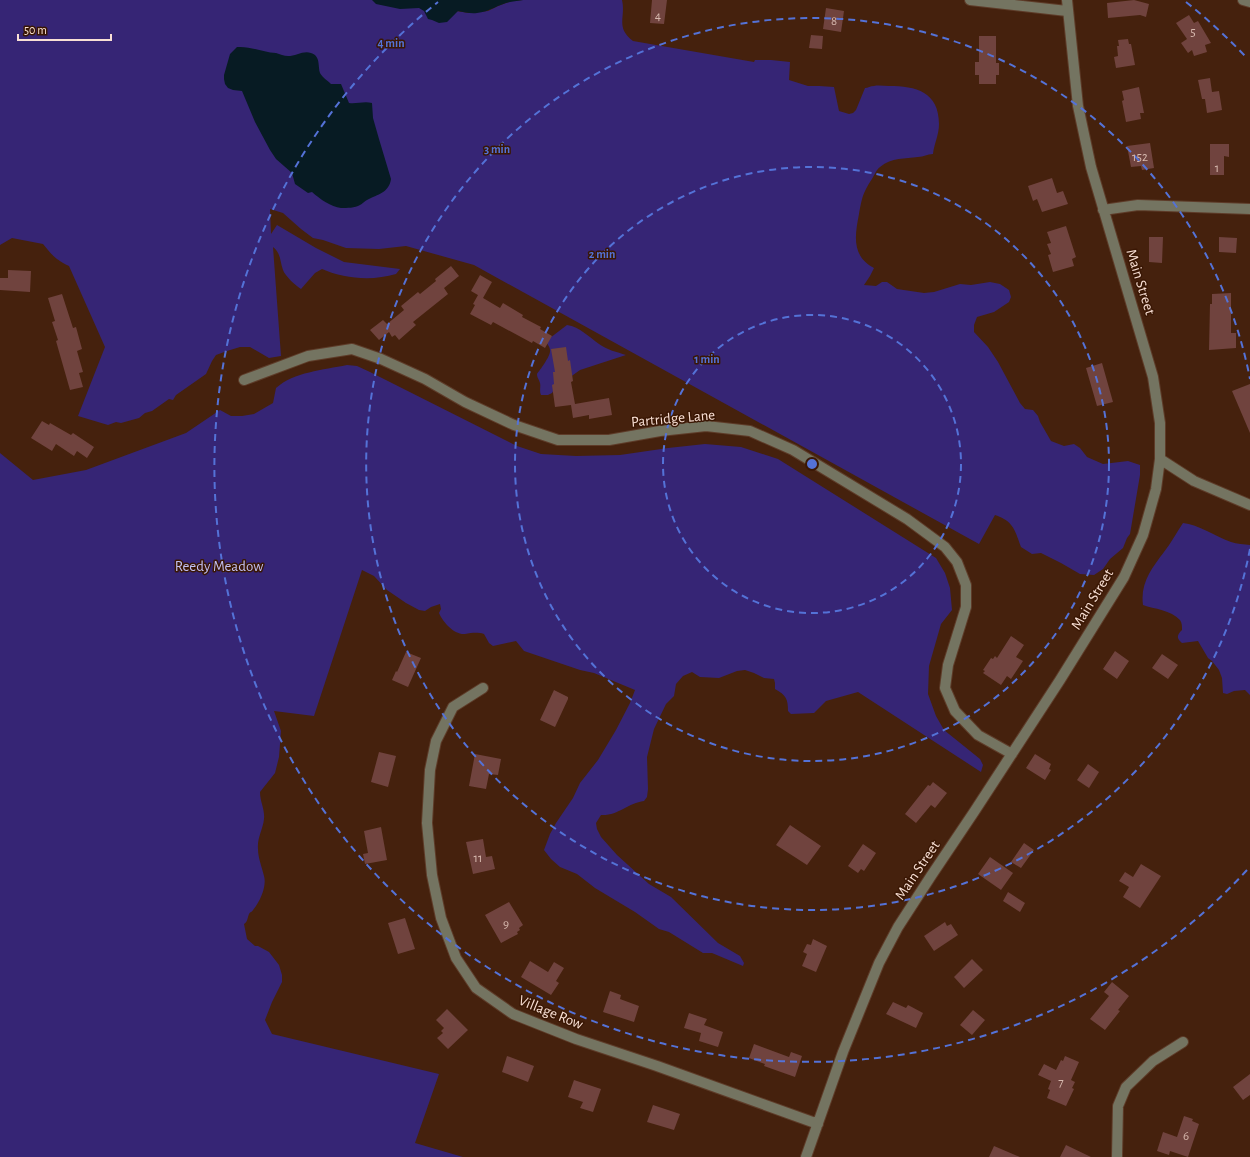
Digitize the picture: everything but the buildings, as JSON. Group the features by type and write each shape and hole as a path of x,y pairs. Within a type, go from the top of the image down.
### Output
{"street":[{"path":"970,0 1067,11"},
{"name":"Main Street","path":"806,1157 843,1052 879,964 898,927 1012,754 1124,577 1143,535 1156,490 1160,459 1160,423 1153,377 1091,168 1078,106 1067,0"},
{"path":"1243,0 1250,2"},
{"path":"1103,210 1138,204 1250,209"},
{"name":"Partridge Lane","path":"244,380 308,356 352,349 381,358 425,379 465,402 514,425 558,440 609,440 660,431 706,426 750,431 792,450 907,519 945,547 957,562 966,585 966,607 948,665 945,688 955,711 978,735 1012,754"},
{"path":"1160,459 1194,481 1250,505"},
{"name":"Village Row","path":"483,688 453,707 436,741 430,770 427,823 432,875 441,918 456,958 476,988 513,1014 520,1017 576,1039 687,1076 818,1124"},
{"path":"1117,1157 1118,1106 1126,1087 1153,1061 1183,1042"}],"green space":[{"path":"0,0 384,0 469,13 488,11 511,1 622,0 622,22 624,31 633,41 754,62 755,60 771,60 790,62 789,80 808,86 834,87 839,111 849,114 853,113 856,110 865,88 871,86 908,87 924,93 935,105 938,113 939,128 933,154 899,159 880,167 867,186 863,197 856,230 856,244 861,257 874,268 864,285 876,286 882,282 887,282 897,289 924,293 934,292 960,284 971,285 990,282 1000,284 1009,290 1011,297 1009,302 994,312 977,317 974,325 974,332 988,347 998,362 1020,403 1025,409 1033,410 1038,416 1051,441 1064,446 1074,444 1080,448 1087,457 1103,464 1128,461 1140,465 1140,475 1130,534 1123,548 1110,559 1103,569 1094,575 1080,574 1041,553 1032,554 1021,547 1011,524 1003,518 995,515 979,544 474,265 406,246 379,249 346,248 313,238 283,213 270,209 271,234 277,225 316,248 344,262 400,269 396,274 378,278 359,278 340,275 322,269 315,273 301,289 291,281 284,272 279,255 273,247 281,356 269,358 250,347 240,347 216,355 206,374 176,395 173,400 169,399 139,418 108,425 78,416 105,347 69,266 54,257 43,244 12,238 0,245"},
{"path":"567,325 580,330 605,348 626,355 580,370 555,388 552,393 548,395 541,395 540,383 537,374 550,353 550,348 546,341"},
{"name":"Reedy Meadow","path":"347,365 357,366 517,446 541,454 576,456 620,455 705,444 741,447 778,459 936,558 945,573 950,588 952,610 941,624 929,666 928,694 936,716 944,730 980,759 983,765 981,772 858,692 826,701 814,713 791,714 788,711 788,703 786,698 782,693 775,689 774,679 764,678 745,670 737,671 719,678 700,677 692,672 683,676 676,684 674,696 666,704 654,729 647,757 647,797 644,801 633,804 613,814 601,815 596,823 601,837 617,855 649,884 671,897 718,943 740,956 744,963 743,966 712,953 703,953 669,932 659,929 635,912 595,888 577,874 560,867 544,850 550,834 573,798 580,783 598,760 616,730 635,690 594,673 580,670 524,651 516,641 493,646 489,643 484,634 461,634 449,627 441,617 439,613 441,609 440,604 425,611 419,610 387,590 374,576 362,570 314,716 274,711 281,731 279,757 275,773 260,792 264,819 258,841 258,849 265,884 258,903 249,914 247,921 244,924 247,939 255,946 269,952 279,965 282,975 282,982 265,1020 272,1034 439,1074 415,1143 463,1157 0,1157 0,453 33,480 86,470 186,433 220,410 231,416 254,414 273,403 276,388 291,378 309,372"},
{"path":"1183,523 1201,528 1231,542 1250,545 1250,695 1245,690 1234,691 1227,694 1223,693 1222,678 1219,670 1208,658 1198,641 1182,643 1179,640 1178,635 1182,630 1182,623 1180,620 1172,614 1143,605 1143,590 1148,576"}],"water":[{"path":"372,0 523,0 506,3 481,12 472,13 458,11 447,22 439,23 428,19 424,11 419,8 400,9 376,4"},
{"path":"237,47 252,48 286,56 305,52 312,53 318,59 320,73 331,84 341,84 349,103 372,103 373,118 391,179 388,187 361,205 351,208 341,208 322,200 312,192 308,193 295,184 292,173 276,159 270,150 255,122 242,91 228,88 225,84 224,75 230,54"}]}
